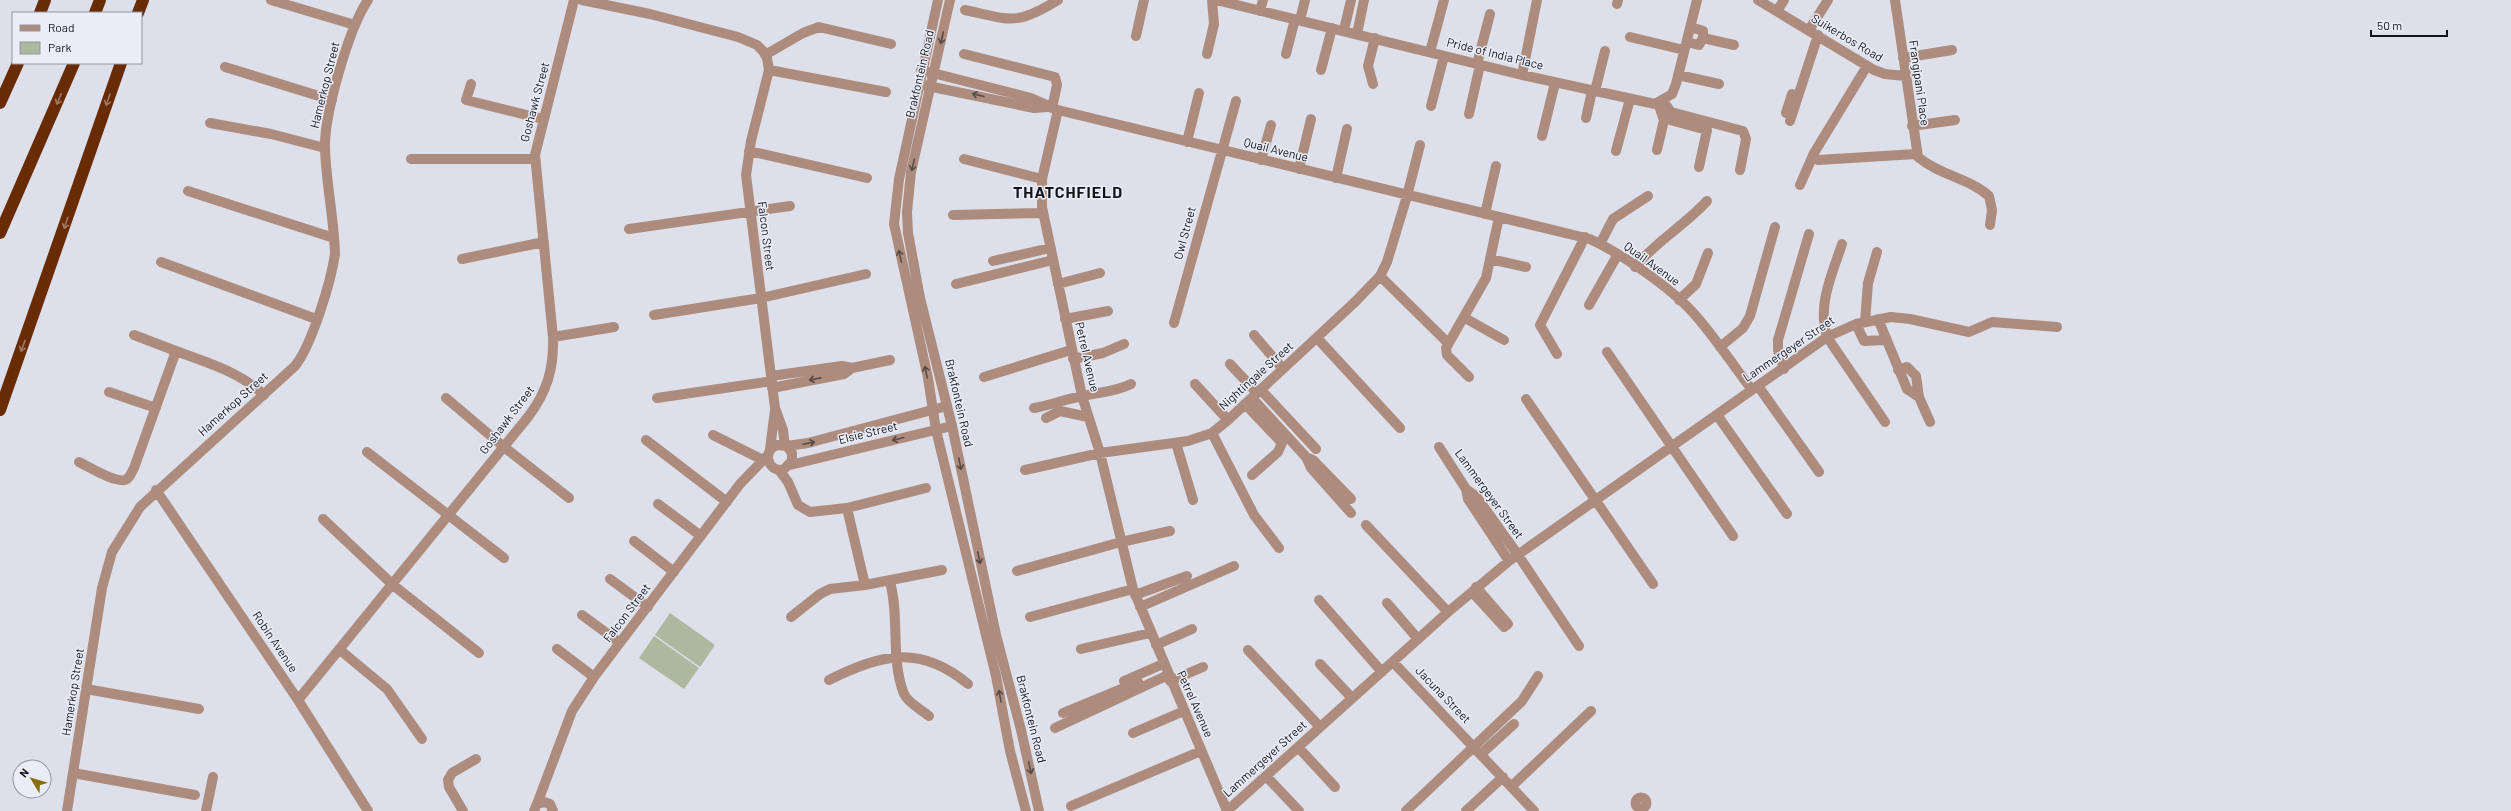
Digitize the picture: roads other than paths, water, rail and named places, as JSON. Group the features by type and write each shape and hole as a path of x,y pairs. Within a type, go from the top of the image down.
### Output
{"highway":[{"path":"40,12 45,0"},
{"path":"95,12 100,0"},
{"path":"138,12 143,0"},
{"path":"0,103 18,64"},
{"path":"0,233 74,64"},
{"path":"0,410 121,64"}],"street":[{"path":"271,0 355,25"},
{"name":"Hamerkop Street","path":"67,811 108,563 132,517 156,490 264,395 302,358 311,339 333,268 334,238 325,148 326,128 332,100 355,25 368,0"},
{"name":"Goshawk Street","path":"298,700 504,447 537,405 546,388 552,372 553,337 535,159 542,119 574,0"},
{"path":"582,0 650,14 738,37 757,45 765,55 769,70 886,92"},
{"name":"Brakfontein Road","path":"938,0 921,70 899,179 894,224 928,378 936,430 996,676 1010,751 1026,811"},
{"name":"Brakfontein Road","path":"950,0 932,86 911,172 907,212 920,298 952,426 996,635 1021,730 1039,811"},
{"path":"965,10 1008,20 1017,20 1035,13 1058,0"},
{"path":"1136,36 1144,0"},
{"path":"1207,54 1214,24 1212,0"},
{"name":"Pride of India Place","path":"1216,0 1556,83 1630,99 1661,102"},
{"path":"1260,11 1263,0"},
{"path":"1286,54 1305,0"},
{"path":"1350,32 1351,0"},
{"path":"1350,32 1358,0"},
{"path":"1350,32 1364,0"},
{"path":"1430,52 1444,0"},
{"path":"1522,75 1537,0"},
{"path":"1661,102 1672,94 1697,0"},
{"name":"Suikerbos Road","path":"1758,0 1881,74 1905,76"},
{"path":"1777,11 1784,0"},
{"path":"1788,117 1813,33 1828,0"},
{"name":"Frangipani Place","path":"1895,0 1917,156"},
{"path":"1469,114 1481,65 1490,14"},
{"path":"765,55 803,32 819,27 892,44"},
{"path":"1629,40 1685,49 1698,45 1703,38 1703,30 1690,27"},
{"path":"1321,70 1332,28"},
{"path":"1373,84 1368,66 1375,38"},
{"path":"1703,38 1734,45"},
{"path":"1903,58 1952,50"},
{"path":"1586,118 1605,51"},
{"name":"Petrel Avenue","path":"964,54 1055,77 1057,85 1041,194 1043,214 1072,354 1082,396 1100,453 1134,592 1150,633 1227,811"},
{"path":"1431,106 1444,56"},
{"path":"1478,104 1481,65"},
{"path":"1800,185 1814,153 1867,66"},
{"path":"225,67 332,100"},
{"name":"Falcon Street","path":"769,70 749,151 746,175 775,408 783,430 786,446"},
{"name":"Quail Avenue","path":"921,70 935,72 1037,100 1053,108 1187,142 1408,196 1586,237 1618,254 1679,300 1696,315 1720,347 1755,388 1819,472"},
{"path":"1678,75 1719,84"},
{"path":"1542,136 1556,83"},
{"path":"471,84 466,100 542,119"},
{"name":"Quail Avenue","path":"918,84 1034,108 1053,108"},
{"path":"997,100 1001,90"},
{"path":"1187,142 1199,94"},
{"path":"1616,150 1630,99"},
{"name":"Owl Street","path":"1174,323 1221,150 1236,101"},
{"path":"1661,102 1671,116 1707,130 1699,167"},
{"path":"1661,102 1664,120 1659,152 1671,116"},
{"path":"1671,116 1743,131 1746,139 1740,170"},
{"path":"1299,169 1311,119"},
{"path":"1912,126 1955,120"},
{"path":"210,123 271,134 325,148"},
{"path":"1261,160 1271,125"},
{"path":"1336,178 1347,129"},
{"name":"Nightingale Street","path":"1025,470 1100,453 1195,439 1212,432 1228,420 1356,302 1380,276 1387,262 1408,196 1420,145"},
{"path":"749,151 867,178"},
{"path":"1818,160 1917,156 1928,164 1989,196 1992,210 1990,225"},
{"path":"1848,164 1917,156"},
{"path":"411,159 535,159"},
{"path":"964,160 1042,179"},
{"path":"1482,267 1490,234 1496,166"},
{"path":"188,191 334,238"},
{"path":"1600,244 1613,219 1648,196"},
{"path":"1635,267 1643,256 1684,225 1707,201"},
{"path":"629,229 790,206"},
{"path":"953,215 1043,214"},
{"path":"1469,377 1447,355 1448,342 1465,318 1483,285 1490,259 1491,215"},
{"path":"1720,347 1743,328 1750,316 1775,227"},
{"path":"1784,369 1778,350 1778,340 1809,234"},
{"path":"1557,354 1542,331 1540,325 1542,318 1586,237"},
{"path":"462,259 544,242"},
{"path":"1842,244 1822,308 1822,322 1827,337 1885,422"},
{"path":"1877,252 1868,282 1861,323 1864,341 1885,340"},
{"path":"1679,300 1696,284 1708,253"},
{"path":"993,261 1051,254"},
{"path":"973,274 1051,254"},
{"path":"956,284 1051,254"},
{"path":"1589,305 1618,254"},
{"path":"1490,259 1526,267"},
{"path":"161,262 316,319"},
{"path":"1058,284 1100,273"},
{"path":"654,315 761,298 866,274"},
{"path":"1380,276 1448,342"},
{"path":"1065,319 1108,311"},
{"name":"Lammergeyer Street","path":"1227,811 1448,612 1509,561 1784,369 1827,337 1861,323 1900,317 1974,331 1992,322 2057,327"},
{"path":"1465,318 1504,340"},
{"path":"1878,320 1885,340 1907,389 1918,397"},
{"path":"553,337 614,327"},
{"path":"134,335 236,374 250,381 264,395"},
{"path":"1254,335 1283,369"},
{"path":"1317,338 1400,428"},
{"path":"984,377 1072,354 1103,353 1124,344"},
{"path":"79,462 115,479 126,479 134,468 176,351"},
{"path":"1607,352 1733,536"},
{"path":"657,398 772,382 842,366 852,368 890,360"},
{"path":"1230,364 1254,396 1306,457 1311,468 1350,514"},
{"path":"1898,370 1907,367 1916,376 1918,397 1930,422"},
{"path":"1034,408 1059,404 1082,396 1117,390 1131,384"},
{"path":"1195,384 1228,420"},
{"path":"109,392 156,408"},
{"path":"1254,396 1316,449"},
{"path":"1252,475 1278,452 1282,444 1254,396"},
{"path":"446,398 504,447 569,498"},
{"path":"1526,399 1653,584"},
{"name":"Elsie Street","path":"786,446 808,444 947,406"},
{"name":"Falcon Street","path":"536,808 572,711 594,677 725,504 767,455 775,408"},
{"path":"1046,418 1060,411 1088,417"},
{"path":"1717,415 1787,514"},
{"name":"Elsie Street","path":"783,468 952,426"},
{"path":"1212,432 1254,515 1279,548"},
{"path":"713,435 767,455"},
{"path":"646,440 725,504"},
{"path":"1176,443 1193,500"},
{"path":"767,455 777,445 786,446 792,453 783,468"},
{"name":"Lammergeyer Street","path":"1439,447 1466,489 1468,499 1481,511 1497,534 1518,555 1579,646"},
{"path":"367,452 448,517 504,558"},
{"path":"654,454 725,504"},
{"path":"767,455 769,463 783,468"},
{"path":"1306,457 1313,460 1351,499"},
{"path":"752,471 783,468"},
{"path":"783,468 796,501 804,510 847,508 926,488"},
{"name":"Robin Avenue","path":"156,490 298,700 368,811"},
{"path":"658,504 701,536"},
{"path":"847,508 864,585"},
{"path":"323,518 393,585 479,653"},
{"path":"1366,525 1448,612"},
{"path":"1017,571 1121,542 1170,531"},
{"path":"1497,534 1509,561"},
{"path":"634,541 674,572"},
{"path":"1140,607 1234,566"},
{"path":"791,617 820,594 830,589 890,582 942,570"},
{"path":"1030,617 1134,592 1186,576"},
{"path":"610,579 648,607"},
{"path":"890,582 895,602 896,655 904,694 929,716"},
{"path":"1474,590 1490,607"},
{"path":"1319,600 1382,672"},
{"path":"1387,603 1418,639"},
{"path":"582,615 620,643"},
{"path":"1156,645 1192,629"},
{"path":"1081,650 1150,633"},
{"path":"557,649 594,677"},
{"path":"340,650 387,689 422,739"},
{"name":"Lammergeyer Street","path":"1248,650 1320,727"},
{"path":"829,680 866,662 896,655 931,661 944,666 968,684"},
{"name":"Jacuna Street","path":"1393,662 1512,786 1531,810"},
{"path":"1320,664 1352,698"},
{"path":"1106,689 1167,673 1203,668"},
{"path":"1063,713 1167,673"},
{"path":"1056,728 1167,673"},
{"path":"1406,811 1522,701 1538,676"},
{"path":"86,689 199,708"},
{"path":"1134,733 1184,711"},
{"path":"1512,786 1591,712"},
{"path":"1482,754 1514,724"},
{"path":"1298,747 1335,787"},
{"path":"1071,806 1201,750"},
{"path":"462,811 448,787 448,780 452,773 476,759"},
{"path":"73,774 195,795"},
{"path":"1266,776 1299,811"},
{"path":"206,811 213,777"},
{"path":"1466,811 1503,777"},
{"path":"546,783 551,808"},
{"path":"536,808 544,802 551,808"}],"district":[{"name":"THATCHFIELD","path":"1068,192"}]}
